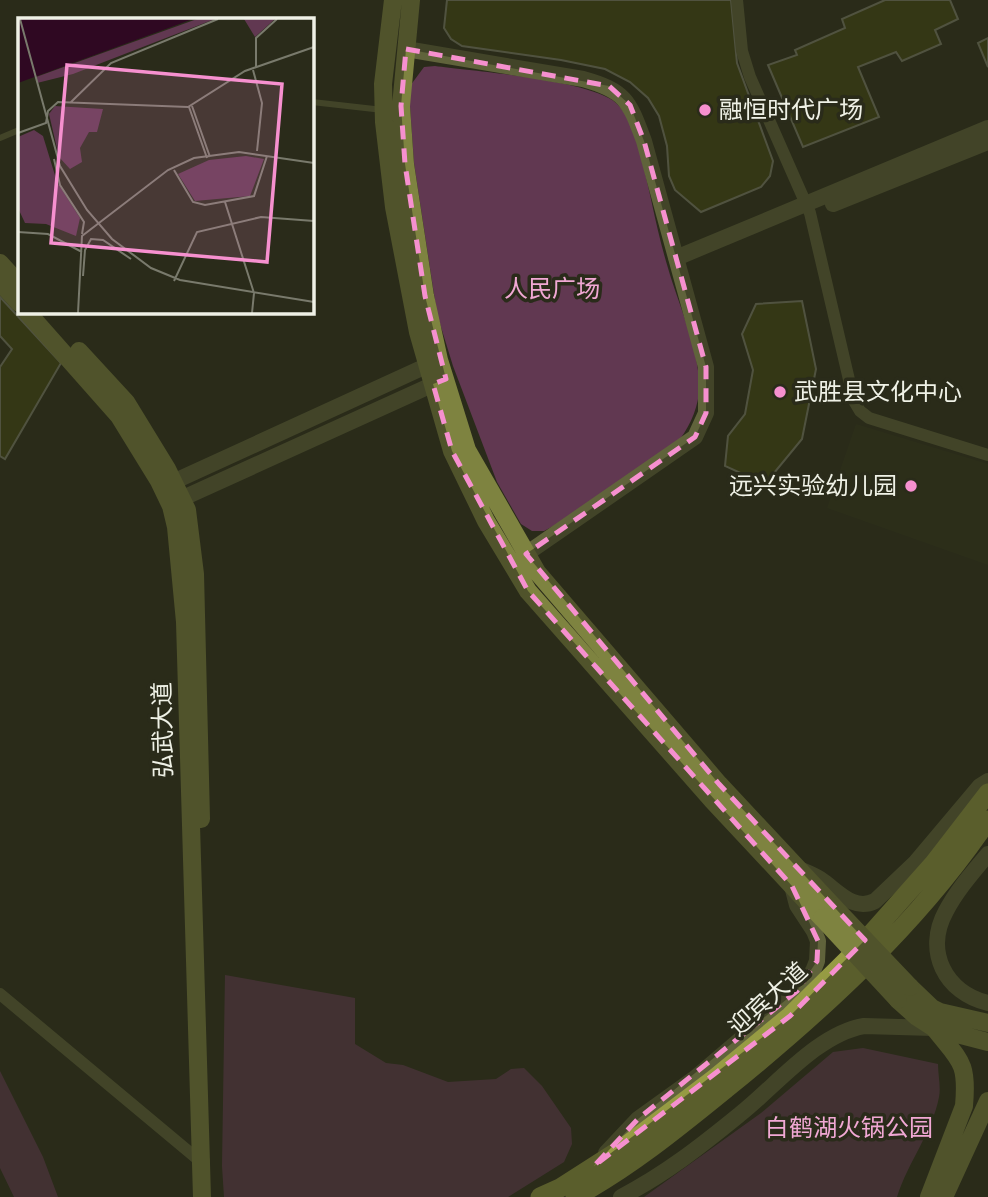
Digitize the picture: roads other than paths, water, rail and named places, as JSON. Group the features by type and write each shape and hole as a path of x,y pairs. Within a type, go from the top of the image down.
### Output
{"main road":[{"path":"393,0 383,84 383,110 394,207 418,332 467,450 537,572 701,762 796,878 904,993 958,1057 965,1070 964,1106 929,1197"},
{"path":"411,0 401,106 405,164 433,363"},
{"path":"0,262 18,284"},
{"path":"0,282 18,302"},
{"name":"弘武大道","path":"28,313 119,416 147,459 168,484"},
{"name":"弘武大道","path":"44,313 126,402 148,434 176,501 187,510 195,574 200,718 204,1161 202,1197"},
{"path":"439,381 452,451 486,521 528,591 712,800 796,878"},
{"name":"迎宾大道","path":"540,1197 560,1188 624,1147 715,1078 790,1016 854,953 925,873 988,793"},
{"name":"迎宾大道","path":"575,1197 592,1188 681,1125 769,1054 846,985 910,919 988,820"},
{"path":"904,993 940,1012 988,1023"},
{"path":"934,1028 988,1042"},
{"path":"944,1197 988,1101"},
{"name":"弘武大道","path":"204,1161 210,1197"}],"street":[{"path":"737,0 742,51 750,77 808,208 854,401 860,411 869,418 988,455"},
{"path":"406,49 583,79 609,86 630,105 643,141 706,367 706,413 695,437 526,554"},
{"path":"677,262 808,208 988,128"},
{"path":"808,208 988,142"},
{"path":"168,484 433,363"},
{"path":"176,501 439,381"},
{"path":"594,1166 638,1119 695,1078 753,1029 797,990 813,971 817,961 818,941 797,905 796,878 818,877 850,901 868,905 916,862 980,786 988,781"},
{"path":"988,854 944,913 938,932 946,978 965,996 988,1003"},
{"path":"0,993 132,1107 204,1161"},
{"path":"621,1197 661,1175 829,1041 854,1028 864,1026 934,1028"}],"lane":[{"path":"313,102 383,110"},
{"path":"0,138 18,130"}],"place":[{"name":"融恒时代广场","path":"705,110"},
{"name":"武胜县文化中心","path":"780,392"},
{"name":"远兴实验幼儿园","path":"911,486"}],"park label":[{"name":"人民广场","path":"552,289"},
{"name":"白鹤湖火锅公园","path":"849,1128"}]}
